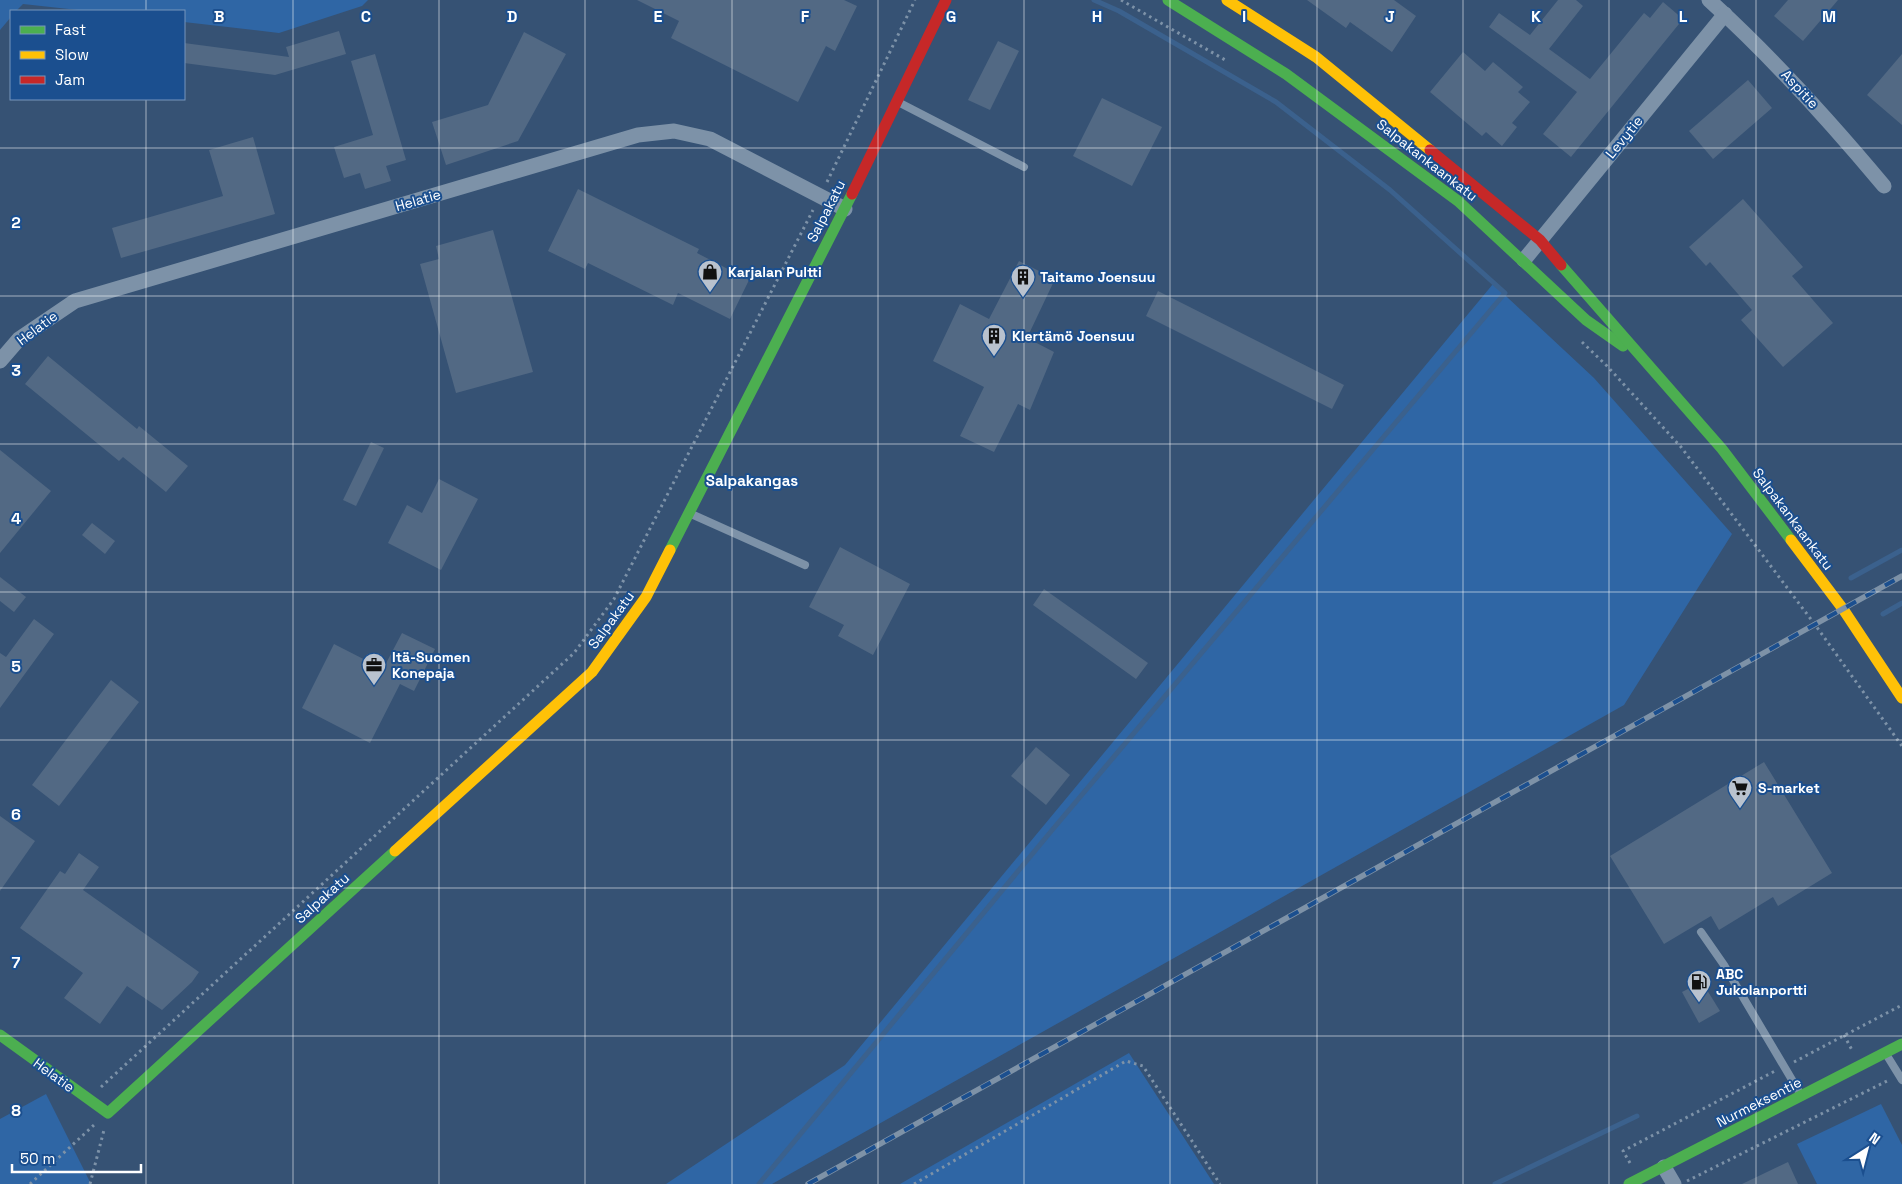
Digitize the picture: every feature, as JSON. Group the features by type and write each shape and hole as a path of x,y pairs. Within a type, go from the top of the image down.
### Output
{"street":[{"name":"Salpakatu","path":"108,1112 592,672 646,597 845,209 946,0"},
{"name":"Salpakankaankatu","path":"1168,0 1286,74 1378,140 1458,201 1524,260 1586,320 1650,366"},
{"name":"Salpakankaankatu","path":"1227,0 1316,57 1540,240 1722,449 1838,602 1902,698"},
{"name":"Aspitie","path":"1709,0 1786,73 1884,186"},
{"name":"Levytie","path":"1524,260 1725,14"},
{"name":"Helatie","path":"0,361 19,339 75,301 638,135 674,131 710,139 845,209"},
{"name":"Helatie","path":"0,1035 87,1099 108,1112"},
{"name":"Nurmeksentie","path":"1634,1182 1886,1054 1902,1044"},
{"path":"1664,1167 1674,1184"}],"lane":[{"path":"896,101 1024,167"},
{"path":"690,513 805,565"},
{"path":"1701,932 1724,965 1802,1097"},
{"path":"1886,1054 1900,1078"}],"path":[{"path":"87,1099 574,653 614,599 821,195 915,0"},
{"path":"1121,0 1235,66"},
{"path":"1580,339 1681,447 1816,626 1902,746"},
{"path":"1634,1182 1623,1151 1902,1005"},
{"path":"914,1184 1126,1061 1143,1066 1220,1184"},
{"path":"1682,1184 1900,1078"},
{"path":"30,1184 108,1112"},
{"path":"90,1184 108,1112"}],"shaded area":[{"path":"0,0 368,0 362,6 279,33 185,22 185,10 78,10 23,4 17,10 10,10 10,18 0,30"},
{"path":"1493,284 1594,378 1732,534 1624,705 772,1184 666,1184 845,1065"},
{"path":"1129,1053 1214,1184 900,1184"},
{"path":"46,1094 91,1184 0,1184 0,1119"},
{"path":"1881,1104 1902,1145 1902,1184 1817,1184 1797,1144"}],"building":[{"path":"637,0 844,0 857,6 835,51 826,46 798,102 671,38 679,21"},
{"path":"1307,0 1394,0 1416,16 1392,52 1350,22 1346,28"},
{"path":"1558,0 1576,0 1583,6 1549,49 1590,79 1644,13 1650,18 1663,2 1683,19 1571,157 1543,134 1577,92 1489,27 1499,13 1530,35"},
{"path":"1788,0 1838,0 1803,41 1774,16"},
{"path":"339,31 346,54 275,75 185,63 185,43 289,57 286,47"},
{"path":"524,32 566,54 518,141 446,165 432,122 488,105"},
{"path":"998,41 1019,51 990,110 968,100"},
{"path":"1463,52 1485,71 1493,62 1523,87 1518,92 1530,102 1512,123 1517,127 1502,146 1486,132 1482,136 1430,92"},
{"path":"375,54 406,160 386,166 391,181 365,189 360,173 344,178 334,147 373,135 351,61"},
{"path":"1902,54 1902,125 1867,95"},
{"path":"1748,80 1772,108 1713,159 1689,131"},
{"path":"1102,98 1162,127 1132,186 1073,156"},
{"path":"253,137 275,214 121,258 112,228 223,196 209,150"},
{"path":"578,189 699,249 697,253 749,280 730,319 678,293 673,305 588,263 585,269 548,251"},
{"path":"1743,199 1803,267 1792,276 1833,323 1783,367 1741,320 1752,310 1710,262 1706,266 1689,247"},
{"path":"493,230 533,372 456,393 420,264 439,259 436,246"},
{"path":"1019,261 1055,279 1027,338 1054,352 1030,410 1018,404 994,452 960,436 984,387 933,361 960,304 989,319"},
{"path":"1158,291 1344,385 1332,409 1146,316"},
{"path":"48,356 137,429 139,426 188,466 166,492 123,457 119,461 25,384"},
{"path":"371,442 384,448 356,506 343,500"},
{"path":"0,450 51,491 0,553"},
{"path":"439,479 478,499 441,570 388,543 407,505 422,513"},
{"path":"92,523 115,541 105,554 82,535"},
{"path":"840,547 910,584 873,655 838,636 844,625 809,607"},
{"path":"0,577 26,597 14,612 0,601"},
{"path":"1044,589 1148,663 1136,679 1033,605"},
{"path":"34,619 54,634 0,708 0,653 6,657"},
{"path":"402,633 435,649 414,691 400,684 370,743 302,708 334,644 383,669"},
{"path":"111,680 139,702 59,806 32,785"},
{"path":"1036,747 1070,775 1046,805 1011,776"},
{"name":"S-market","path":"1764,762 1832,873 1778,906 1773,897 1719,930 1711,916 1664,944 1610,856"},
{"path":"0,816 35,841 0,891"},
{"path":"79,853 99,867 83,890 199,972 192,982 162,1010 127,986 100,1024 64,998 83,973 20,928 60,871 65,874"},
{"path":"1702,982 1720,1011 1699,1023 1682,992"},
{"path":"1788,1162 1798,1184 1742,1184"}],"waterway":[{"path":"759,1184 1053,829 1505,293 1390,190 1276,102 1119,11 1094,0"},
{"path":"1851,578 1902,550"},
{"path":"1883,614 1902,603"},
{"path":"1495,1184 1637,1116"}],"railway":[{"path":"808,1184 1902,576"}],"traffic: fast":[{"path":"1168,0 1286,74 1458,201 1586,320 1623,346"},
{"path":"670,550 852,194"},
{"path":"1561,265 1722,449 1791,540"},
{"path":"0,1035 108,1113 395,851"},
{"path":"1629,1184 1902,1044"}],"traffic: slow":[{"path":"1227,0 1316,57 1430,150"},
{"path":"1791,540 1843,609 1902,698"},
{"path":"395,851 592,672 646,597 670,550"}],"traffic: jam":[{"path":"852,194 946,0"},
{"path":"1430,150 1540,240 1561,265"}],"place":[{"name":"Karjalan Pultti","path":"710,293"},
{"name":"Taitamo Joensuu","path":"1023,298"},
{"name":"KIertämö Joensuu","path":"994,357"},
{"name":"Itä-Suomen Konepaja","path":"374,686"},
{"name":"S-market","path":"1740,809"},
{"name":"ABC Jukolanportti","path":"1699,1003"}],"district":[{"name":"Salpakangas","path":"752,480"}]}
